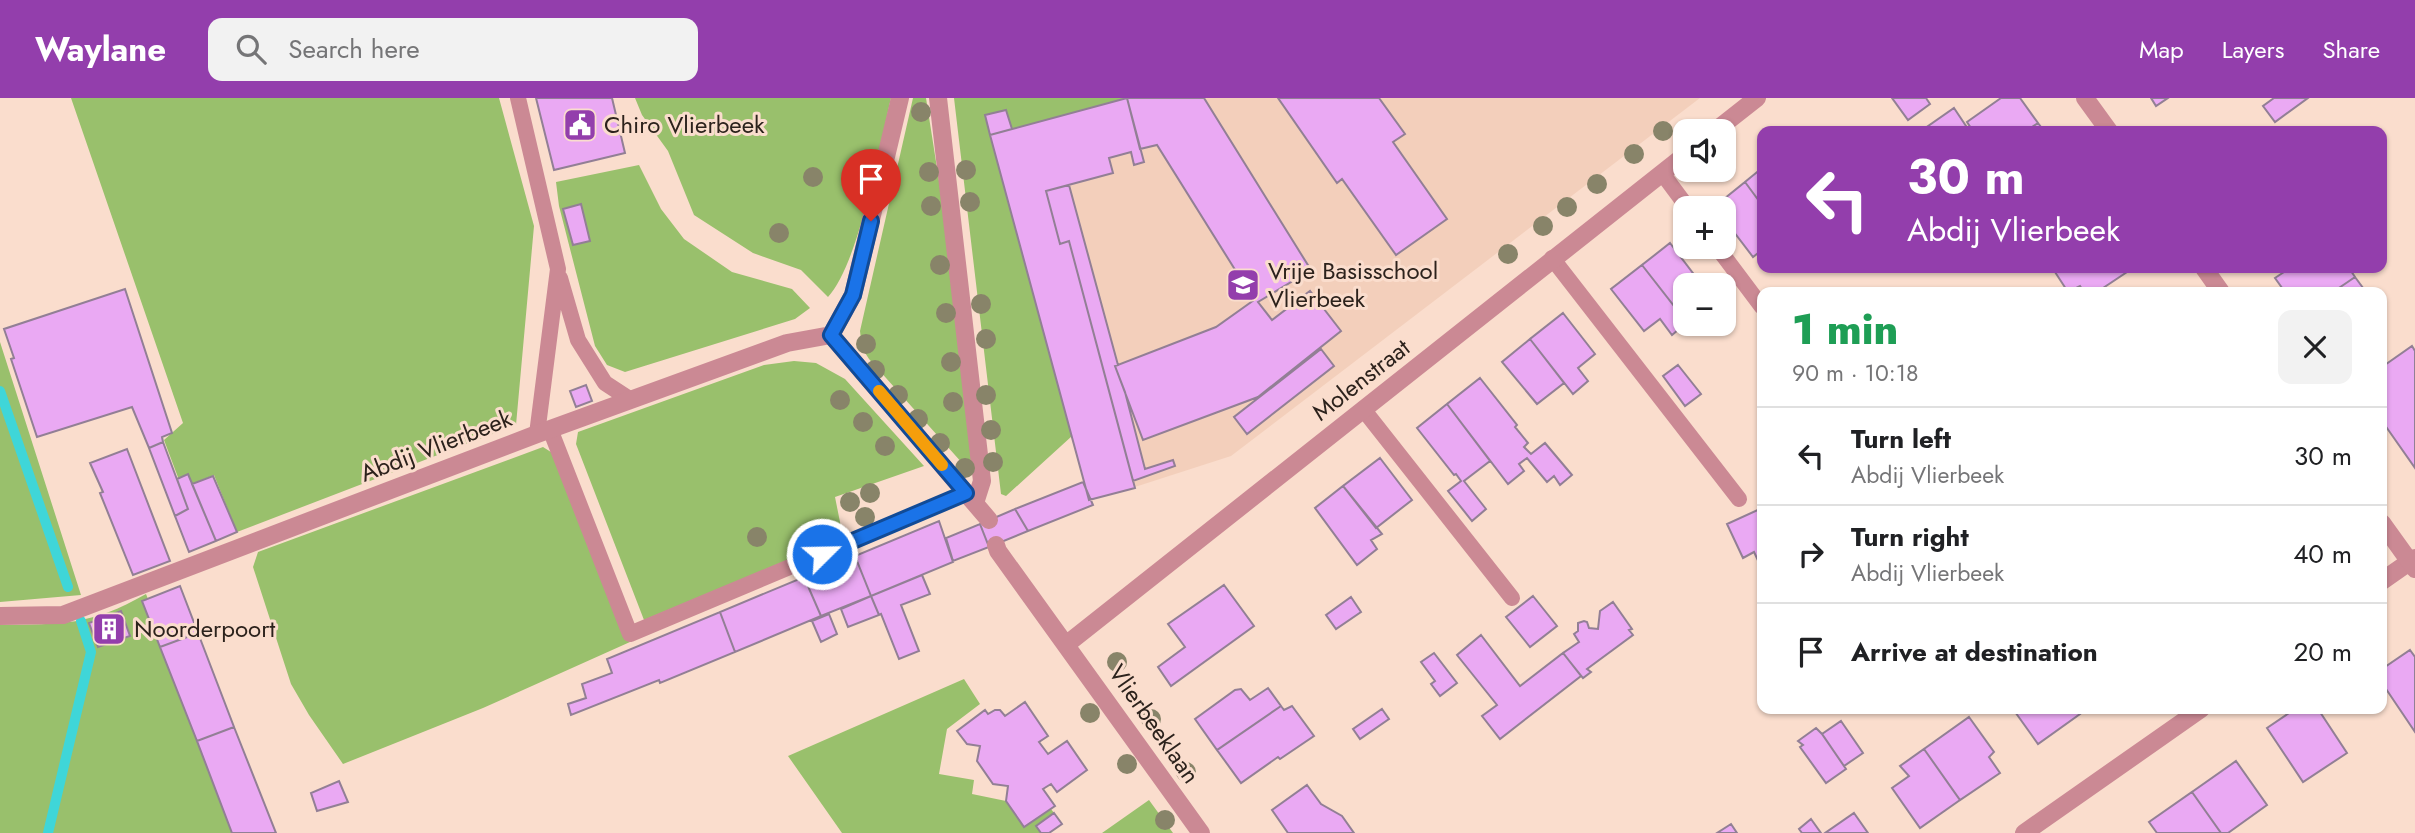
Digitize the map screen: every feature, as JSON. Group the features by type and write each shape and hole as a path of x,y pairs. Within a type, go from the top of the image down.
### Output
{"street":[{"path":"900,98 853,295 831,335 989,520"},
{"path":"938,98 982,481 971,498"},
{"path":"1730,119 1757,98"},
{"path":"2085,98 2105,126"},
{"name":"Molenstraat","path":"1067,644 1673,164"},
{"name":"Abdij Vlierbeek","path":"0,616 63,615 544,431 787,343 831,335"},
{"path":"2387,529 2413,563 2387,578"},
{"path":"996,545 1067,644"},
{"name":"Vlierbeeklaan","path":"1067,644 1201,833"},
{"path":"2024,833 2194,714"}],"lane":[{"path":"518,98 578,340 606,383 631,400"},
{"path":"1661,173 1679,196"},
{"path":"1552,258 1739,499"},
{"path":"1726,259 1757,300"},
{"path":"558,268 544,431 630,634 971,498"},
{"path":"1363,409 1512,598"}],"shaded area":[{"name":"Vrije Basisschool Vlierbeek","path":"1127,98 1700,98 1231,456 1089,499 990,135"}],"green space":[{"path":"71,98 499,98 534,226 516,425 237,532 214,475 182,488 164,440 183,423"},
{"path":"635,98 891,98 859,232 839,281 828,297 801,270 753,253 694,215 668,151 642,115"},
{"path":"913,98 926,98 950,251 973,463 963,464 862,348 860,331"},
{"path":"954,98 1127,98 990,135 1072,436 1006,496 1001,494"},
{"path":"639,165 661,209 684,239 732,272 792,289 810,308 795,319 625,372 607,365 595,346 559,206 556,182"},
{"path":"0,342 81,595 0,602"},
{"path":"794,361 816,363 845,379 924,466 835,497 843,537 644,620 576,444 578,432 764,365"},
{"path":"543,447 562,459 630,642 483,708 343,764 291,684 253,567 258,552"},
{"path":"146,594 239,833 0,833 0,625 59,623 92,618"},
{"path":"964,679 980,704 947,729 939,774 974,780 972,794 1006,801 1024,827 1051,809 1054,813 1037,825 1041,833 842,833 788,756"},
{"path":"1149,800 1173,833 1102,833"}],"building":[{"name":"Chiro Vlierbeek","path":"536,98 612,98 625,153 554,170"},
{"path":"1127,98 1144,162 1134,165 1131,152 1109,158 1113,173 1046,191 1060,244 1069,241 1135,488 1089,500 990,135"},
{"path":"1127,98 1204,98 1311,270 1258,302 1272,320 1310,291 1341,331 1258,397 1143,440 1115,366 1216,327 1254,300 1157,145 1140,149"},
{"path":"1278,98 1379,98 1405,134 1393,142 1447,219 1396,255 1342,179 1337,183"},
{"path":"1892,98 1926,98 1930,104 1908,120"},
{"path":"2001,98 2020,98 2038,123 2034,126 1970,126 1967,122"},
{"path":"2151,98 2168,98 2156,106"},
{"path":"2274,98 2308,98 2275,122 2263,106"},
{"path":"1954,108 1966,126 1928,126"},
{"path":"1006,110 1012,129 990,135 985,115"},
{"path":"1757,172 1757,198 1745,182"},
{"path":"1745,182 1757,198 1757,254 1753,257 1736,235 1736,196 1728,196"},
{"path":"1069,185 1118,365 1115,366 1125,392 1145,469 1173,460 1175,466 1133,481 1069,241 1060,244 1046,191"},
{"path":"581,204 590,241 573,245 563,209"},
{"path":"1670,243 1673,247 1673,259 1682,259 1693,273 1673,273 1673,305 1642,265"},
{"path":"1642,265 1673,305 1673,334 1660,319 1644,331 1611,289"},
{"path":"2056,273 2126,273 2104,287 2065,287"},
{"path":"2282,273 2352,273 2355,277 2340,287 2281,287 2275,278"},
{"path":"2355,277 2362,287 2340,287"},
{"path":"125,289 172,433 162,437 163,442 149,448 132,407 37,437 4,329"},
{"path":"1563,313 1595,354 1578,368 1588,381 1573,394 1530,339"},
{"path":"1530,339 1564,383 1537,404 1502,362"},
{"path":"2412,346 2415,351 2415,468 2387,428 2387,364"},
{"path":"1321,349 1334,366 1247,434 1234,417"},
{"path":"1678,365 1701,394 1685,406 1663,376"},
{"path":"1480,378 1517,425 1515,427 1528,443 1524,447 1531,454 1545,443 1572,475 1560,485 1554,476 1547,482 1527,458 1519,464 1524,471 1508,484 1447,404"},
{"path":"586,385 592,401 576,407 570,391"},
{"path":"1447,404 1490,461 1464,481 1486,509 1472,521 1448,491 1461,481 1417,428"},
{"path":"163,442 188,509 175,516 149,448"},
{"path":"127,449 170,561 133,575 90,463"},
{"path":"1380,458 1412,500 1376,528 1343,486"},
{"path":"188,474 216,541 189,552 175,516 188,509 177,479"},
{"path":"213,476 237,532 216,541 192,484"},
{"path":"1083,482 1093,505 1028,531 1015,509"},
{"path":"1343,486 1382,534 1371,540 1377,549 1357,565 1315,508"},
{"path":"1015,509 1028,531 989,547 980,524"},
{"path":"1757,510 1757,558 1754,552 1743,558 1727,524"},
{"path":"939,521 953,562 871,596 855,556"},
{"path":"980,524 989,547 953,561 946,538"},
{"path":"855,556 871,596 821,616 804,577"},
{"path":"922,575 930,594 901,605 919,651 899,659 871,596"},
{"path":"804,577 821,616 735,652 720,612"},
{"path":"1224,585 1254,626 1171,686 1158,667 1185,647 1168,624"},
{"path":"180,586 198,633 160,647 142,601"},
{"path":"871,596 879,615 848,627 841,609"},
{"path":"1533,596 1557,626 1530,647 1506,617"},
{"path":"1351,597 1361,612 1336,629 1326,615"},
{"path":"1613,602 1632,629 1629,630 1633,635 1587,669 1591,672 1583,678 1563,653 1579,642 1574,634 1578,631 1578,623 1584,621 1589,628 1598,629 1600,611"},
{"name":"Noorderpoort","path":"121,611 130,636 98,647 89,623"},
{"path":"720,612 735,652 571,715 568,704 586,698 582,684 612,673 607,659"},
{"path":"829,614 837,634 821,642 812,621"},
{"path":"198,633 234,727 197,741 160,647"},
{"path":"1481,635 1520,686 1563,653 1581,676 1500,739 1482,716 1497,705 1457,655"},
{"path":"2410,650 2415,657 2415,732 2387,690 2387,666"},
{"path":"1434,653 1457,683 1440,696 1431,684 1435,681 1421,662"},
{"path":"1268,688 1281,706 1217,750 1195,719 1235,690 1241,689 1250,700"},
{"path":"1025,702 1048,736 1039,742 1048,754 1067,741 1087,770 1057,792 1051,784 1043,789 1055,806 1024,827 1006,801 1008,786 993,784 977,761 980,746 967,744 957,731 985,710 988,714 1000,710 1005,716"},
{"path":"1281,706 1284,710 1292,706 1314,736 1241,783 1217,750"},
{"path":"1382,709 1389,719 1360,739 1353,729"},
{"path":"2017,714 2080,714 2038,744"},
{"path":"2288,714 2321,714 2347,753 2303,782 2267,728"},
{"path":"1969,717 1994,752 1989,757 2000,773 1960,800 1924,749"},
{"path":"1841,721 1863,753 1844,766 1822,734"},
{"path":"234,727 276,833 232,833 197,741"},
{"path":"1816,728 1846,769 1826,783 1798,741"},
{"path":"1924,749 1960,800 1920,828 1892,788 1909,776 1900,766"},
{"path":"2236,761 2267,805 2228,833 2221,833 2192,792"},
{"path":"339,781 348,802 317,811 311,793"},
{"path":"1307,785 1321,804 1342,816 1354,833 1288,833 1272,810"},
{"path":"2192,792 2221,833 2157,833 2149,822"},
{"path":"1054,813 1062,824 1049,833 1041,833 1036,826"},
{"path":"1854,813 1868,833 1825,833"},
{"path":"1811,819 1821,833 1802,833 1799,829"},
{"path":"1731,824 1737,833 1717,833"}],"waterway":[{"path":"0,391 68,587"},
{"path":"48,833 91,652 81,621"}],"slow traffic":[{"path":"879,391 942,465"}],"place":[{"name":"Chiro Vlierbeek","path":"580,125"},
{"name":"Vrije Basisschool Vlierbeek","path":"1243,285"},
{"name":"Noorderpoort","path":"109,629"}],"route":[{"path":"822,554 966,493 831,335 853,295 871,221"}]}
